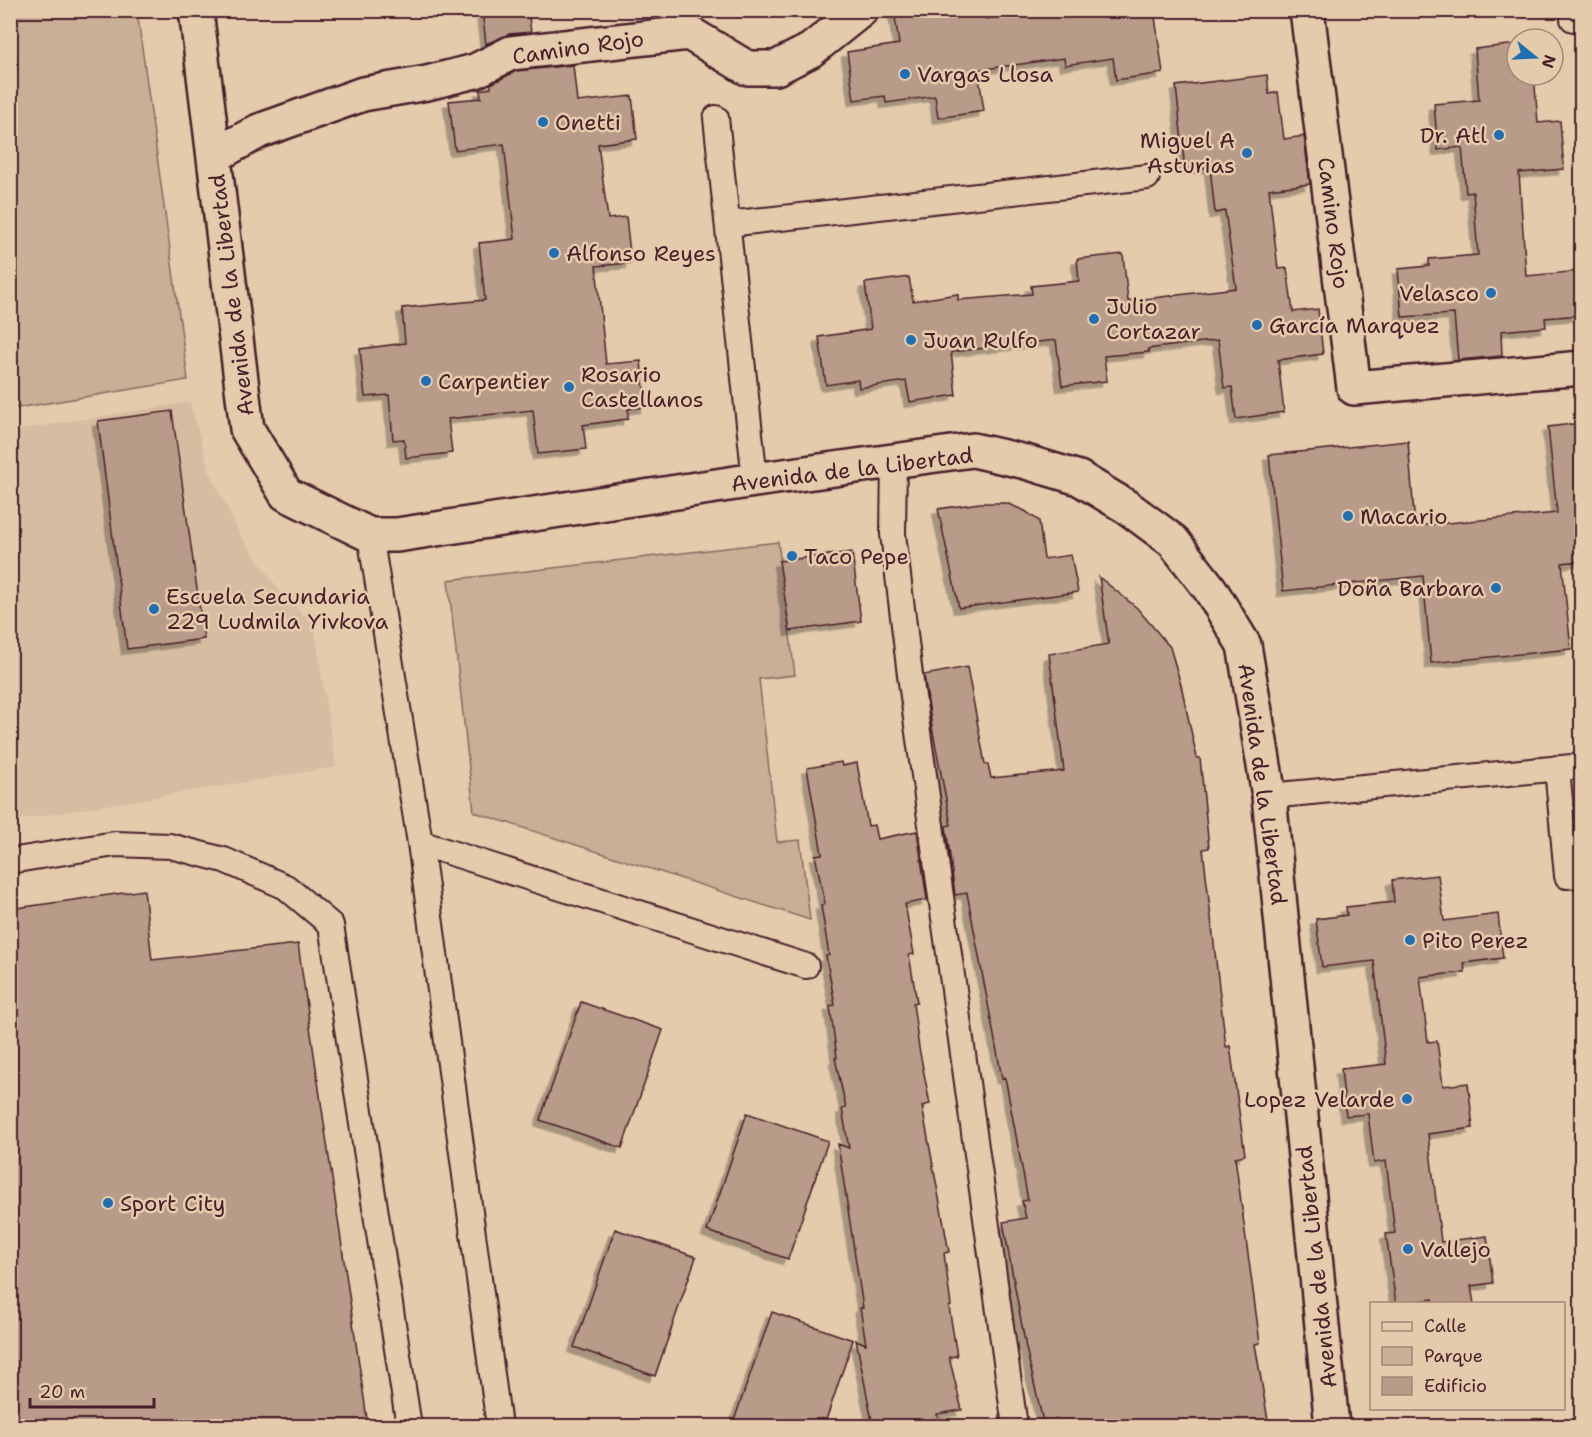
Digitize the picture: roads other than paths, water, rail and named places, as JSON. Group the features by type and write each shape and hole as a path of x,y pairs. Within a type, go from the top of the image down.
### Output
{"street":[{"name":"Avenida de la Libertad","path":"196,10 247,429 286,494 370,535 397,534 973,450 1026,462 1079,478 1127,507 1173,541 1210,589 1244,645 1269,796 1332,1426"},
{"name":"Camino Rojo","path":"214,156 259,131 363,94 427,83 475,71 511,53 689,33 747,68 776,68 811,50 861,10"},
{"name":"Camino Rojo","path":"1307,10 1354,388 1581,368"}],"lane":[{"path":"716,118 755,480"},
{"path":"728,224 1147,177"},
{"path":"894,461 893,534 908,663 1015,1426"},
{"path":"370,535 420,843 499,1426"},
{"path":"1269,796 1581,766"},
{"path":"1557,768 1568,876 1581,875"},
{"path":"420,843 806,966"},
{"path":"10,861 115,844 170,846 224,860 286,887 331,925 409,1426"}],"place":[{"name":"Vargas Llosa","path":"905,74"},
{"name":"Onetti","path":"543,122"},
{"name":"Dr. Atl","path":"1499,135"},
{"name":"Miguel A Asturias","path":"1247,153"},
{"name":"Alfonso Reyes","path":"554,253"},
{"name":"Velasco","path":"1491,293"},
{"name":"Julio Cortazar","path":"1094,319"},
{"name":"García Marquez","path":"1257,325"},
{"name":"Juan Rulfo","path":"911,340"},
{"name":"Carpentier","path":"426,381"},
{"name":"Rosario Castellanos","path":"569,387"},
{"name":"Macario","path":"1348,516"},
{"name":"Taco Pepe","path":"792,556"},
{"name":"Doña Barbara","path":"1496,588"},
{"name":"Escuela Secundaria 229 Ludmila Yivkova","path":"154,609"},
{"name":"Pito Perez","path":"1410,940"},
{"name":"Lopez Velarde","path":"1407,1099"},
{"name":"Sport City","path":"108,1203"},
{"name":"Vallejo","path":"1408,1249"}]}
